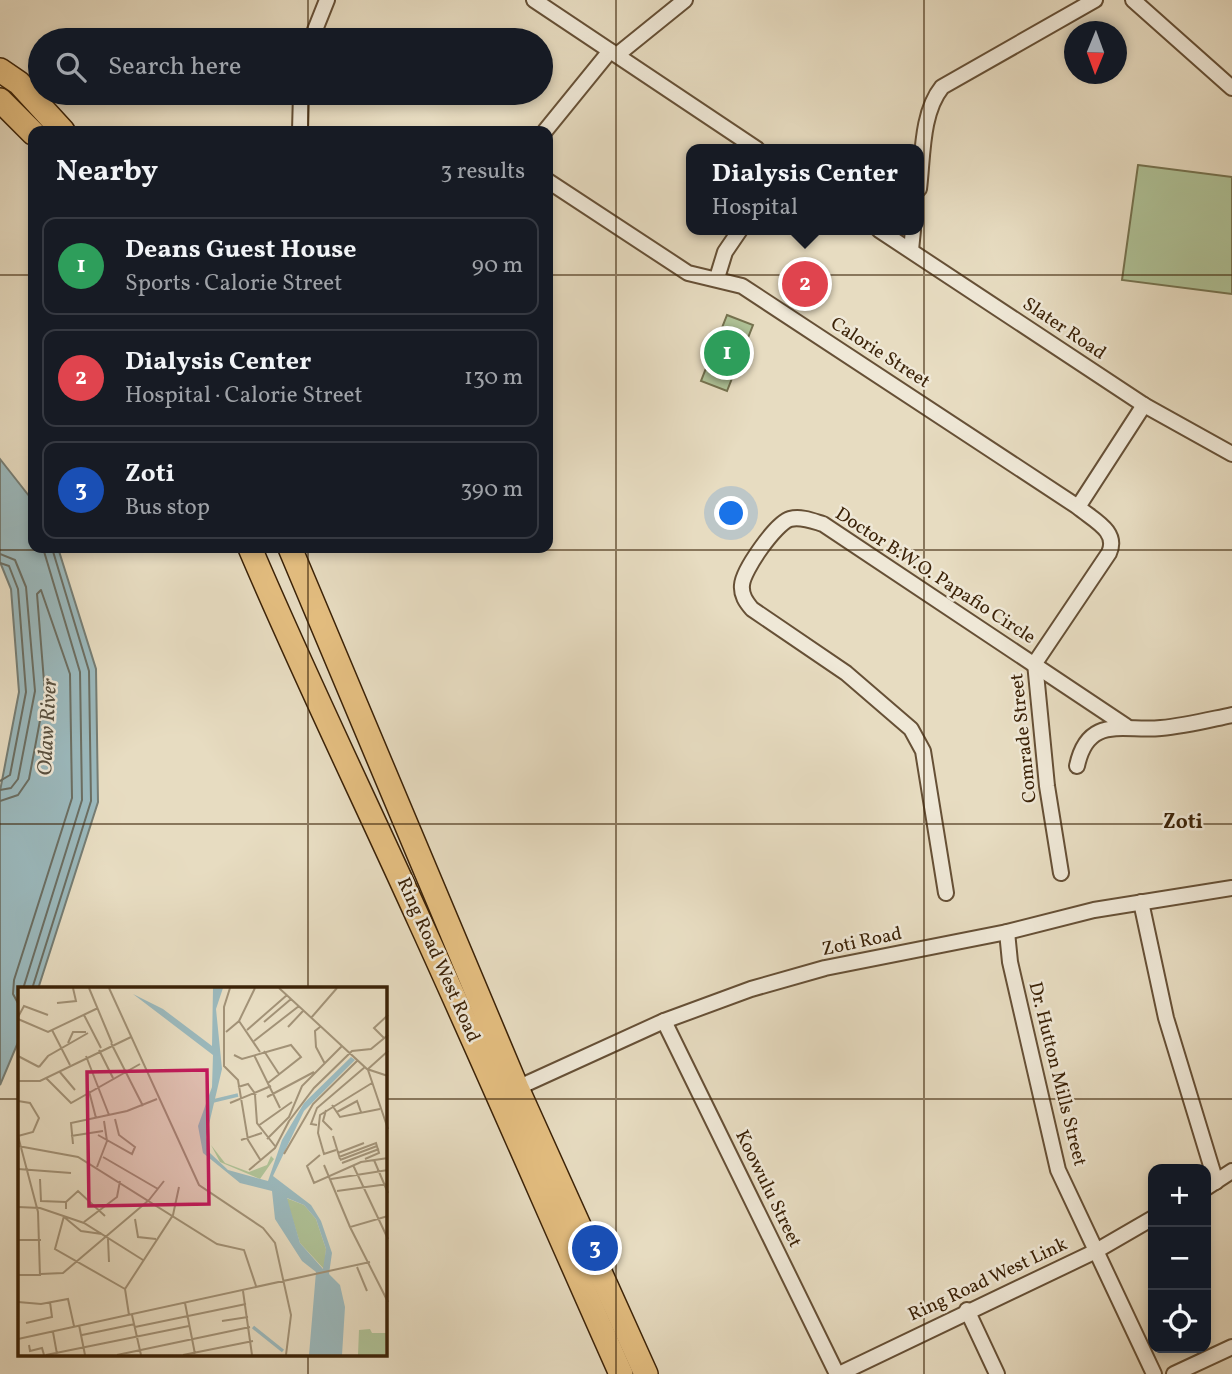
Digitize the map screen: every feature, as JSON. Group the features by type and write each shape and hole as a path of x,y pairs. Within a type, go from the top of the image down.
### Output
{"main road":[{"path":"0,70 28,93"},
{"path":"0,100 28,128"},
{"path":"39,105 58,126"},
{"name":"Ring Road West Road","path":"252,553 286,633 502,1101 621,1374"},
{"name":"Ring Road West Road","path":"292,553 517,1088 646,1374"},
{"path":"286,633 303,628 321,616"}],"street":[{"path":"316,28 327,0"},
{"path":"534,0 750,144"},
{"path":"549,126 613,53 685,0"},
{"path":"924,151 929,113 933,99 942,87 1094,0"},
{"path":"1133,0 1232,88"},
{"path":"300,126 301,105"},
{"name":"Calorie Street","path":"553,184 688,273 718,278 742,286 1078,507"},
{"path":"718,278 725,252 737,235"},
{"name":"Slater Road","path":"887,235 1144,405 1232,454"},
{"path":"911,250 912,235"},
{"path":"1078,507 1144,405"},
{"name":"Comrade Street","path":"1061,873 1047,786 1035,663 1113,544 1111,534 1078,507"},
{"name":"Doctor B.W.O. Papafio Circle","path":"946,893 923,751 911,729 846,673 752,609 741,588 744,573 779,524 790,519 823,524 981,631 1035,663"},
{"path":"1035,663 1126,726"},
{"path":"1077,766 1080,752 1092,736 1111,727 1126,726 1147,730 1232,715"},
{"name":"Zoti Road","path":"517,1088 663,1021 722,998 825,968 1141,902 1232,888"},
{"path":"1141,902 1167,1018 1205,1164"},
{"name":"Dr. Hutton Mills Street","path":"1007,932 1010,962 1058,1170 1154,1374"},
{"name":"Koowulu Street","path":"663,1021 838,1374"},
{"path":"1211,1185 1232,1171"},
{"name":"Ring Road West Link","path":"838,1374 967,1310 1096,1251 1148,1221"},
{"path":"967,1310 997,1374"},
{"path":"1174,1374 1232,1347"}],"green space":[{"path":"1138,165 1232,177 1232,294 1122,280"},
{"path":"727,315 753,325 727,391 701,381"}],"water":[{"name":"Odaw River","path":"0,459 28,495 28,553 60,553 96,669 98,802 39,987 18,987 18,1042 0,1085 0,791 19,692 11,589 0,562"}],"place":[{"name":"Dialysis Center","path":"805,284"},
{"name":"Deans Guest House","path":"727,353"},
{"name":"Zoti","path":"595,1248"}],"district":[{"name":"Zoti","path":"1183,822"}]}
